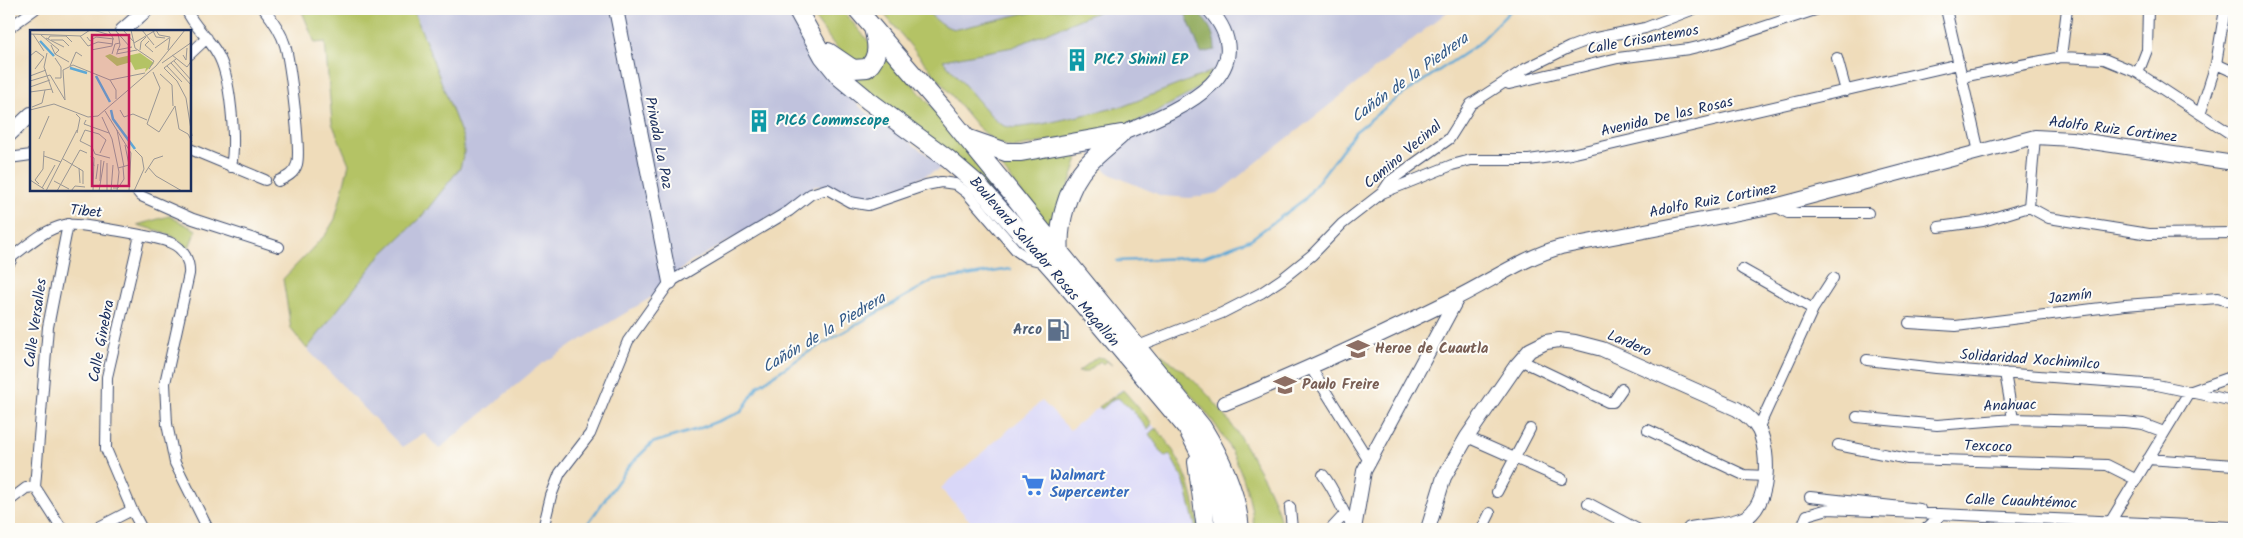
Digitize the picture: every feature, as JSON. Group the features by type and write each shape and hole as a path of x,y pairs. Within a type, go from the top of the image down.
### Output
{"highway":[{"name":"Boulevard Salvador Rosas Magallón","path":"797,9 815,43 831,66 851,87 948,159 977,184 1053,258 1138,346 1202,427 1217,450 1234,496 1240,529"},
{"name":"Boulevard Salvador Rosas Magallón","path":"857,9 966,138 1053,258 1186,428 1204,459 1215,485 1225,529"},
{"path":"815,43 848,67 863,70 871,65 876,55 876,40 872,26"},
{"path":"966,138 1001,151 1021,152 1121,134"},
{"path":"1053,258 1066,207 1080,174 1088,164 1121,134"},
{"path":"1186,428 1200,474 1206,529"}],"street":[{"path":"9,28 35,9"},
{"path":"123,30 147,9"},
{"path":"186,9 190,18 218,54 226,73 234,149 232,167"},
{"path":"264,9 280,31 286,47 297,134 297,164 290,175 278,181"},
{"name":"Privada La Paz","path":"616,9 670,282"},
{"path":"1121,134 1191,100 1217,79 1228,54 1228,42 1225,30 1209,9"},
{"name":"Camino Vecinal","path":"1138,346 1200,323 1261,293 1312,255 1342,224 1382,193 1390,181 1449,139 1471,104 1501,87 1526,69 1570,47 1591,40 1645,28 1694,9"},
{"name":"Calle Crisantemos","path":"1501,87 1618,58 1689,49 1718,42 1818,9"},
{"path":"1946,9 1979,152"},
{"path":"2061,57 2066,9"},
{"path":"2138,73 2147,50 2148,9"},
{"path":"2200,114 2216,64 2225,9"},
{"path":"191,53 207,38"},
{"path":"1962,77 2061,57 2104,59 2138,73 2234,136"},
{"path":"1837,58 1846,91"},
{"name":"Avenida De las Rosas","path":"1382,193 1437,170 1471,160 1528,160 1571,154 1959,64"},
{"path":"2216,64 2234,72"},
{"path":"9,135 30,115"},
{"path":"2029,207 2035,137"},
{"name":"Adolfo Ruiz Cortinez","path":"1225,403 1311,368 1552,250 1775,206 2035,137 2072,139 2234,163"},
{"path":"191,149 265,180"},
{"path":"9,158 30,155"},
{"path":"543,529 551,496 560,473 590,434 628,341 670,282 789,211 819,190 834,192 850,202 868,205 926,185 941,182 955,184 961,188 1022,255 1053,258"},
{"path":"137,191 141,196 193,219 279,247"},
{"path":"1775,206 1788,212 1868,214"},
{"path":"1939,227 1983,221 2029,207 2049,218 2149,234 2234,233"},
{"name":"Tibet","path":"9,260 51,229 68,224 140,235 173,243 185,255 189,264 189,274 166,383 167,424 174,463 208,529"},
{"name":"Calle Versalles","path":"35,487 48,327 68,224"},
{"name":"Calle Ginebra","path":"140,235 107,377 106,448 142,529"},
{"path":"1742,269 1813,308"},
{"path":"1690,529 1744,519 1753,511 1762,496 1765,458 1758,429 1813,308 1833,278"},
{"path":"1354,529 1361,480 1369,461 1456,298"},
{"name":"Jazmín","path":"1909,324 1956,326 2125,305 2218,298 2234,303"},
{"name":"Lardero","path":"1428,529 1444,477 1472,439 1520,360 1537,346 1559,340 1602,349 1737,409 1746,415 1758,429"},
{"path":"1520,360 1608,402 1613,402 1622,388"},
{"name":"Solidaridad Xochimilco","path":"1867,360 1936,368 2157,385 2234,401"},
{"path":"1311,368 1369,461"},
{"path":"2005,373 2013,419"},
{"path":"2106,529 2189,392 2234,376"},
{"name":"Anahuac","path":"1857,417 1937,426 2013,419 2125,422 2143,424 2164,432"},
{"path":"1497,492 1530,429"},
{"path":"1648,430 1744,475 1765,476"},
{"path":"1472,439 1562,480"},
{"name":"Texcoco","path":"1838,445 1908,459 2107,465 2135,479"},
{"path":"2148,459 2234,465"},
{"path":"1323,475 1334,490 1344,515 1354,529"},
{"path":"9,501 26,488 35,487 62,529"},
{"path":"1810,497 1913,507 1929,514"},
{"path":"1588,503 1637,529"},
{"path":"1290,507 1292,529"},
{"name":"Calle Cuauhtémoc","path":"1801,529 1807,515 1828,509 1940,515 2112,520 2234,527"},
{"path":"95,529 132,510"},
{"path":"1482,529 1490,513"},
{"path":"1332,529 1344,515"},
{"path":"1926,529 1940,515"}],"shaded area":[{"path":"413,9 787,9 801,38 861,108 945,167 868,200 835,187 815,186 788,207 686,265 660,292 540,365 439,449 424,433 402,447 307,349 378,258 422,216 460,167 463,138"},
{"path":"880,9 1451,9 1218,193 1190,198 1162,196 1110,174 1072,134 977,126"},
{"path":"1122,389 1166,441 1185,478 1201,529 977,529 941,488 1042,401 1070,430"}],"green space":[{"path":"301,9 413,9 463,138 464,152 460,168 422,216 379,257 307,349 291,329 283,279 326,234 335,219 349,164 332,123 325,42 315,43"},
{"path":"808,9 841,9 870,43 868,58 857,64 835,46"},
{"path":"880,9 924,9 944,25 958,29 1027,14 1038,9 1104,9 1013,47 943,60 995,120 1004,126 1014,128 1043,124 1124,106 1213,71 1204,83 1188,95 1128,126 1013,148 995,142 977,126"},
{"path":"1180,9 1195,12 1201,16 1213,35 1215,50 1201,53 1186,15"},
{"path":"885,54 950,129 1055,259 858,85 849,71 879,64"},
{"path":"1075,151 1078,154 1077,162 1054,229 1050,231 995,158 1005,161 1025,161"},
{"path":"169,216 196,230 188,250 171,236 137,225"},
{"path":"1155,350 1172,362 1201,388 1225,415 1265,480 1275,504 1282,529 1254,529 1245,485 1234,457 1220,431"},
{"path":"1097,357 1104,358 1112,365 1107,361 1103,364 1100,361 1087,372 1078,372"},
{"path":"1123,390 1151,422 1148,430 1133,411 1118,398 1113,399 1102,409 1099,407"},
{"path":"1154,429 1157,429 1175,453 1186,476 1199,529 1196,529 1184,481 1170,455 1165,457 1149,434"}],"waterway":[{"name":"Cañón de la Piedrera","path":"1117,261 1204,257 1251,239 1305,199 1355,132 1396,99 1477,45 1512,9"},
{"name":"Cañón de la Piedrera","path":"584,529 628,467 652,443 698,429 741,412 758,386 807,353 932,281 1011,269"}],"place":[{"name":"PIC7 Shinil EP","path":"1077,60"},
{"name":"PIC6 Commscope","path":"759,121"},
{"name":"Arco","path":"1058,330"},
{"name":"Heroe de Cuautla","path":"1358,349"},
{"name":"Paulo Freire","path":"1285,385"},
{"name":"Walmart Supercenter","path":"1033,485"}]}
